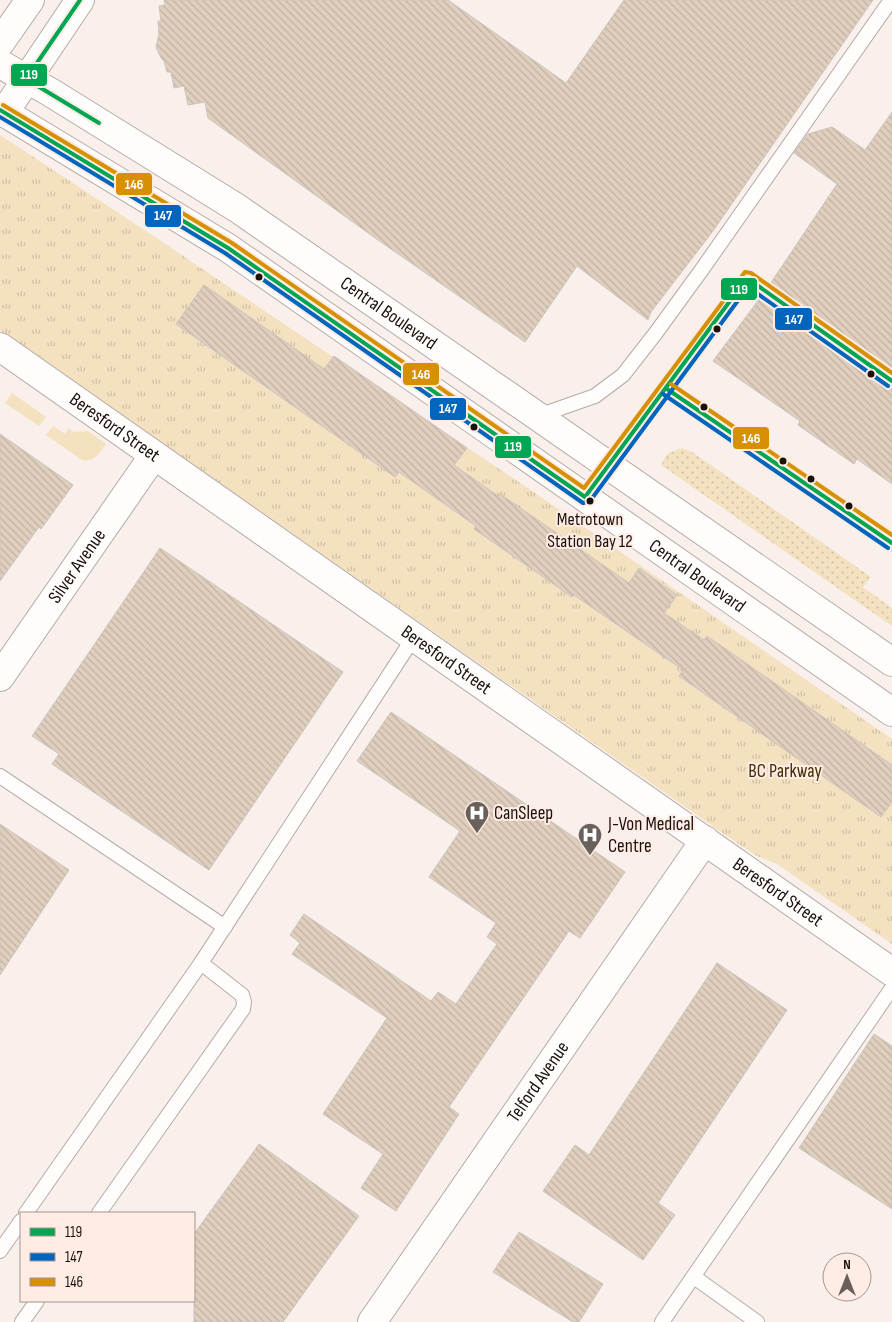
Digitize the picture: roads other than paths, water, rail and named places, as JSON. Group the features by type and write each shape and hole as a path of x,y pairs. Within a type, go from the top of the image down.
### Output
{"street":[{"path":"0,43 30,0"},
{"path":"2,111 80,0"},
{"name":"Central Boulevard","path":"0,64 237,208 892,662"},
{"name":"Central Boulevard","path":"2,111 228,248 892,712"},
{"path":"314,308 337,277"},
{"name":"Beresford Street","path":"0,347 892,972"},
{"name":"Silver Avenue","path":"0,677 154,455"},
{"name":"Telford Avenue","path":"372,1322 705,840"}],"lane":[{"path":"538,416 595,396 623,375 656,334 891,0"},
{"path":"586,497 667,390 747,278 765,291"},
{"path":"667,390 892,543"},
{"path":"27,1212 201,963 414,637"},
{"path":"0,776 225,927"},
{"path":"100,1212 243,1009 244,1002 242,996 201,963"},
{"path":"662,1322 892,988"},
{"path":"0,1251 20,1222"},
{"path":"694,1278 757,1322"},
{"path":"22,1322 37,1302"}],"place":[{"name":"Metrotown Station Bay 12","path":"590,501"},
{"name":"CanSleep","path":"477,834"},
{"name":"J-Von Medical Centre","path":"590,856"}],"park label":[{"name":"BC Parkway","path":"785,771"}]}
